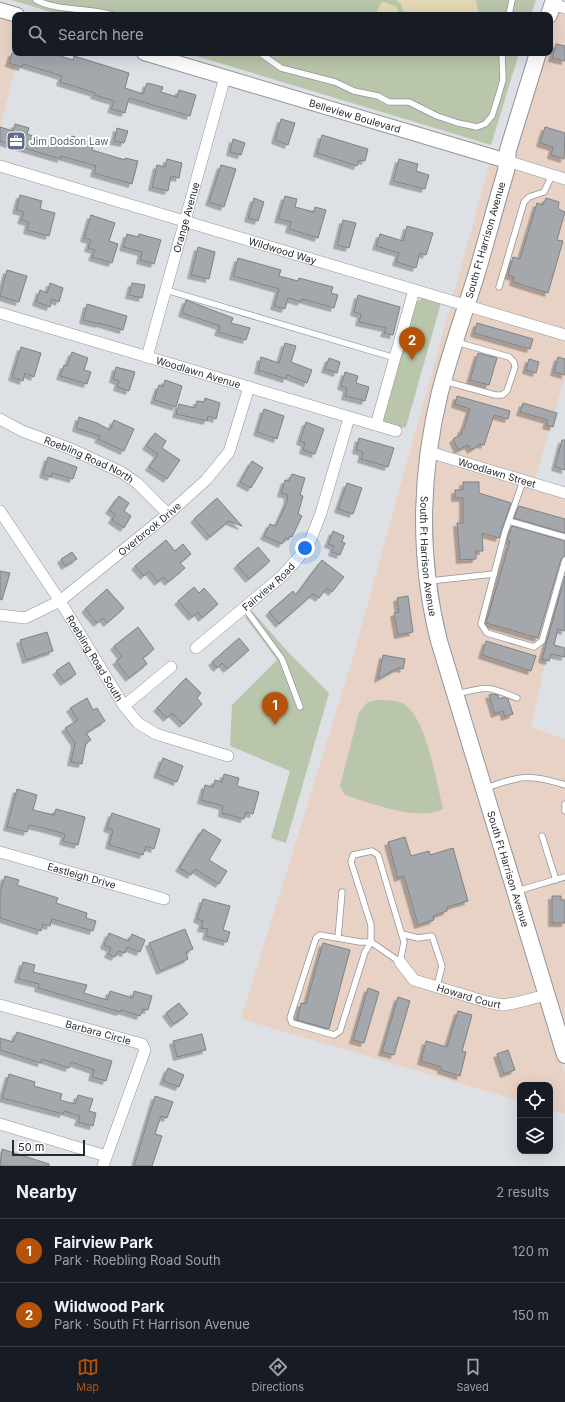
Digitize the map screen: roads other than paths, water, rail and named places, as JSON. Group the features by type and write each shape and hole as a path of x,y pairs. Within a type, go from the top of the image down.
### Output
{"main road":[{"name":"South Ft Harrison Avenue","path":"537,56 508,150 504,178 443,381 429,452 424,528 427,582 434,620 455,694 565,1055"}],"street":[{"path":"0,10 12,14"},
{"name":"Belleview Boulevard","path":"154,56 565,178"},
{"name":"Orange Avenue","path":"147,357 186,222 225,77"},
{"name":"Wildwood Way","path":"0,166 565,335"},
{"path":"376,425 414,290"},
{"name":"Woodlawn Avenue","path":"0,313 396,431"},
{"name":"Overbrook Drive","path":"0,615 25,618 60,601 168,514 206,480 230,452 249,387"},
{"name":"Fairview Road","path":"196,648 244,606 282,576 299,557 311,539 321,513 349,418"},
{"name":"Roebling Road North","path":"0,419 22,431 71,449 121,472 137,483 168,514"},
{"name":"Woodlawn Street","path":"429,452 565,493"},
{"name":"Roebling Road South","path":"0,511 60,601 124,706 138,723 156,734 228,756"},
{"path":"124,706 171,667"},
{"name":"Eastleigh Drive","path":"0,852 164,899"},
{"name":"Howard Court","path":"400,962 414,980 503,1005 546,995"},
{"name":"Barbara Circle","path":"0,1005 142,1044 145,1050 105,1161"},
{"path":"0,1124 105,1161"}],"lane":[{"path":"36,0 57,7 103,12"},
{"path":"510,12 512,0"},
{"path":"264,56 281,68 329,80 354,91 378,96 389,102 409,102 438,116 458,123 477,127 485,124 492,116 503,80 502,56"},
{"path":"499,287 524,202 529,197 544,192 552,175"},
{"path":"166,290 395,358"},
{"path":"443,381 495,395 502,395 507,392 514,367 514,362 509,357 455,342"},
{"path":"523,481 509,521 481,624 487,633 534,647 542,641 565,560"},
{"path":"509,521 565,537"},
{"path":"427,582 494,574"},
{"path":"244,606 282,659 300,707"},
{"path":"455,694 481,687 494,689 517,698"},
{"path":"484,788 519,777 537,777 565,785"},
{"path":"565,804 565,811"},
{"path":"542,836 556,880"},
{"path":"338,938 320,935 316,938 290,1018 292,1023 334,1035 340,1031 365,952 371,942 371,925 351,862 353,855 372,851 378,855 402,934 404,942 400,962 371,942 360,942 338,938"},
{"path":"515,892 565,877"},
{"path":"338,938 342,892"},
{"path":"402,934 418,938 432,936 442,966 437,986"}],"place":[{"name":"Jim Dodson Law","path":"16,141"},
{"name":"Wildwood Park","path":"412,360"},
{"name":"Fairview Park","path":"275,725"}]}
